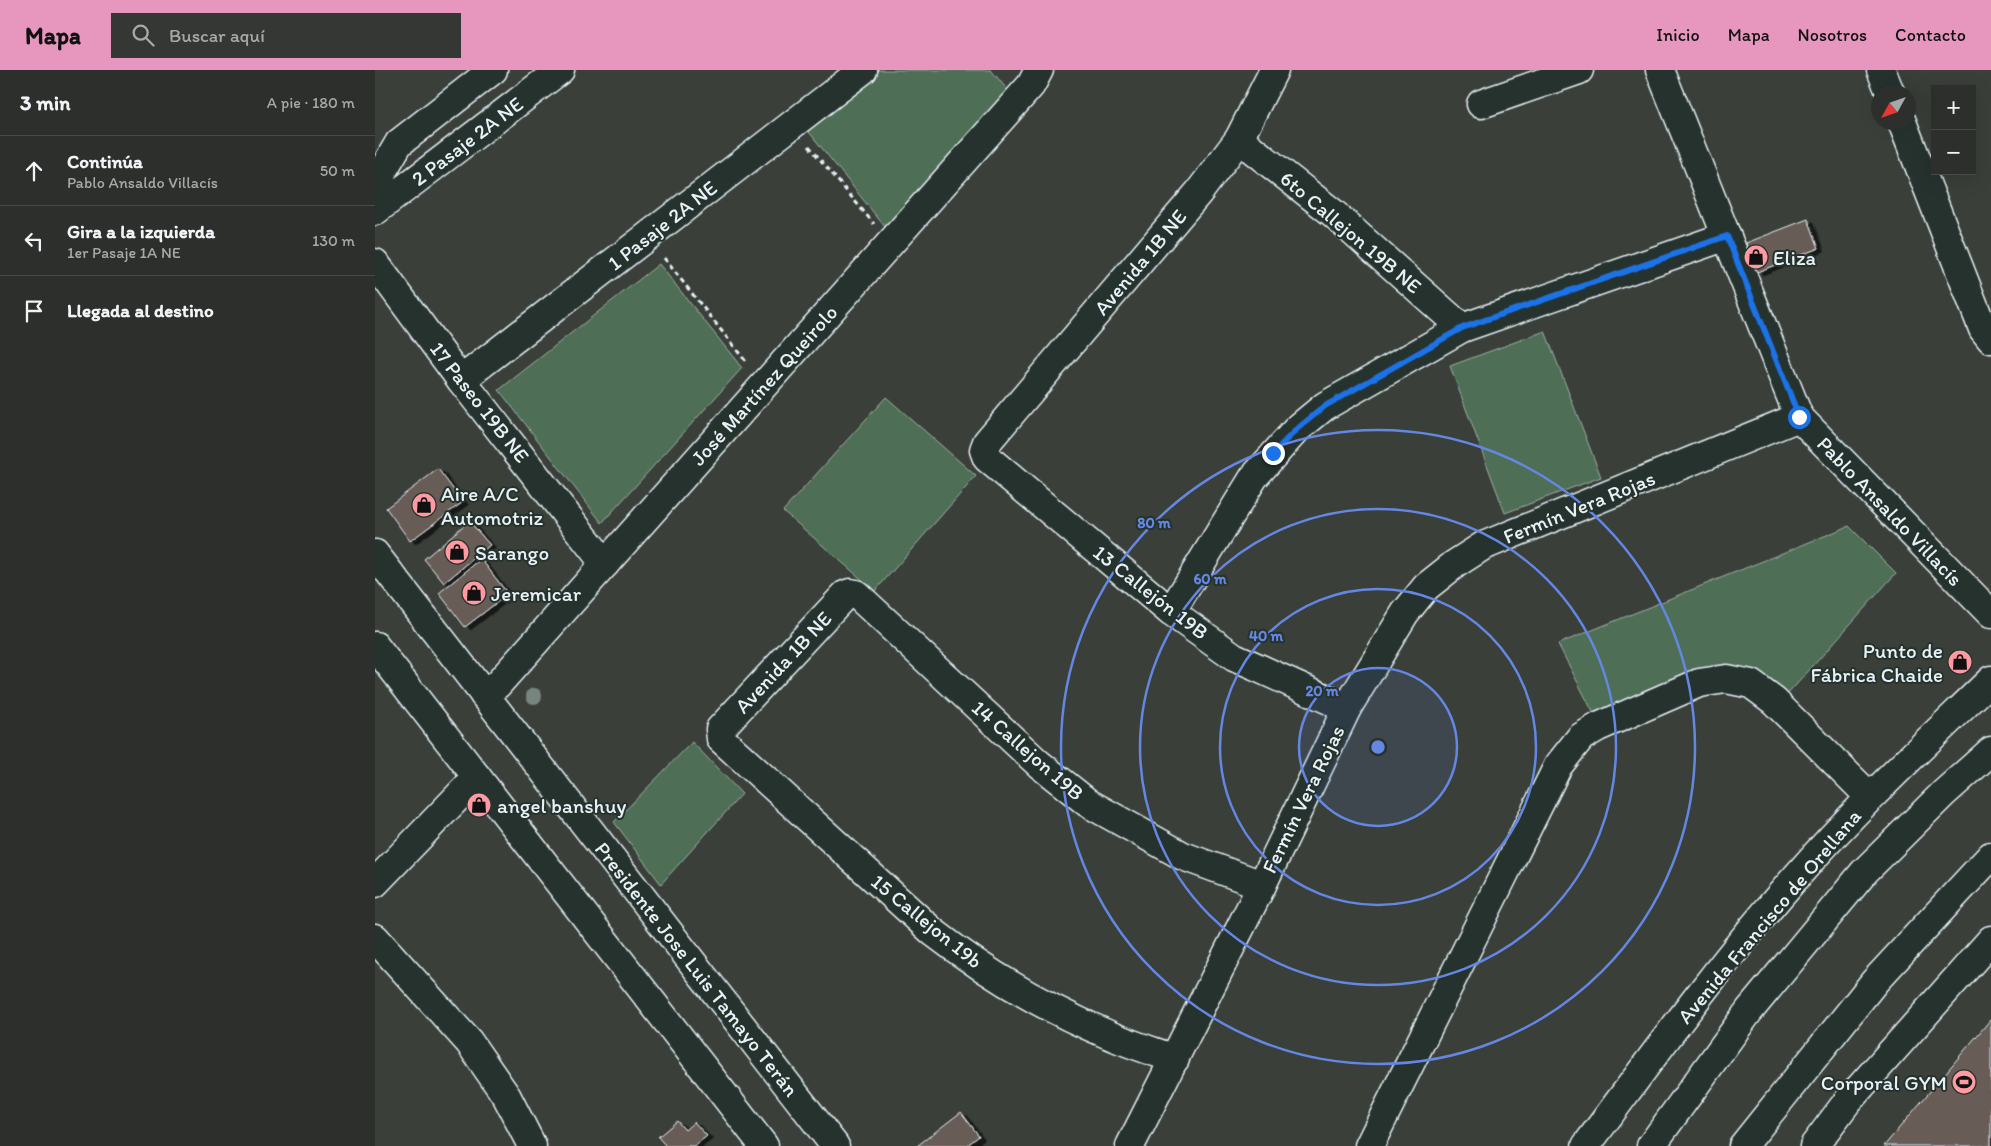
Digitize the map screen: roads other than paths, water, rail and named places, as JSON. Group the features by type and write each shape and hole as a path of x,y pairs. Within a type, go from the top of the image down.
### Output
{"main road":[{"path":"375,210 382,172 399,143 493,70"},
{"name":"2 Pasaje 2A NE","path":"375,210 560,70"},
{"name":"1 Pasaje 2A NE","path":"461,380 863,70"},
{"name":"Avenida 1B NE","path":"987,442 1199,192 1239,139 1274,70"},
{"path":"1481,104 1579,70"},
{"name":"Pablo Ansaldo Villacís","path":"1660,70 1799,417 1991,614"},
{"path":"1881,70 1887,85"},
{"name":"José Martínez Queirolo","path":"484,695 498,684 890,244 1029,75"},
{"path":"1905,130 1983,329 1991,339"},
{"name":"6to Callejon 19B NE","path":"1239,139 1333,213 1462,328"},
{"path":"1171,612 1254,477 1297,429 1325,406 1462,328 1727,236"},
{"name":"17 Paseo 19B NE","path":"375,263 461,380 605,564"},
{"name":"Fermín Vera Rojas","path":"1130,1146 1262,885 1347,708 1405,613 1426,587 1455,564 1483,546 1799,417"},
{"name":"13 Callejón 19B","path":"987,442 984,450 987,458 1171,612 1234,657 1347,708"},
{"name":"Presidente Jose Luis Tamayo Terán","path":"375,554 835,1146"},
{"name":"14 Callejon 19B","path":"845,595 850,593 856,594 1039,764 1088,803 1183,856 1262,885"},
{"name":"Avenida 1B NE","path":"720,729 845,595"},
{"path":"375,646 764,1146"},
{"path":"1369,1146 1558,766 1581,736 1699,683 1725,679 1751,684 1774,701 1870,797"},
{"name":"Avenida Francisco de Orellana","path":"1586,1146 1719,970 1797,876 1870,797 1991,680"},
{"name":"15 Callejon 19b","path":"720,729 721,739 933,932 962,954 1004,981 1099,1030 1175,1059"},
{"name":"Avenida Francisco de Orellana","path":"1651,1146 1749,1011 1865,871 1944,793 1991,751"},
{"path":"375,883 477,777"},
{"path":"1743,1146 1875,981 1991,856"},
{"path":"375,938 469,1042 507,1097 532,1146"},
{"path":"1814,1146 1847,1102 1991,940"}],"place":[{"name":"Eliza","path":"1756,257"},
{"name":"Aire A/C Automotriz","path":"424,505"},
{"name":"Sarango","path":"457,552"},
{"name":"Jeremicar","path":"474,593"},
{"name":"Punto de Fábrica Chaide","path":"1960,662"},
{"name":"angel banshuy","path":"479,805"},
{"name":"Corporal GYM","path":"1964,1082"}]}
